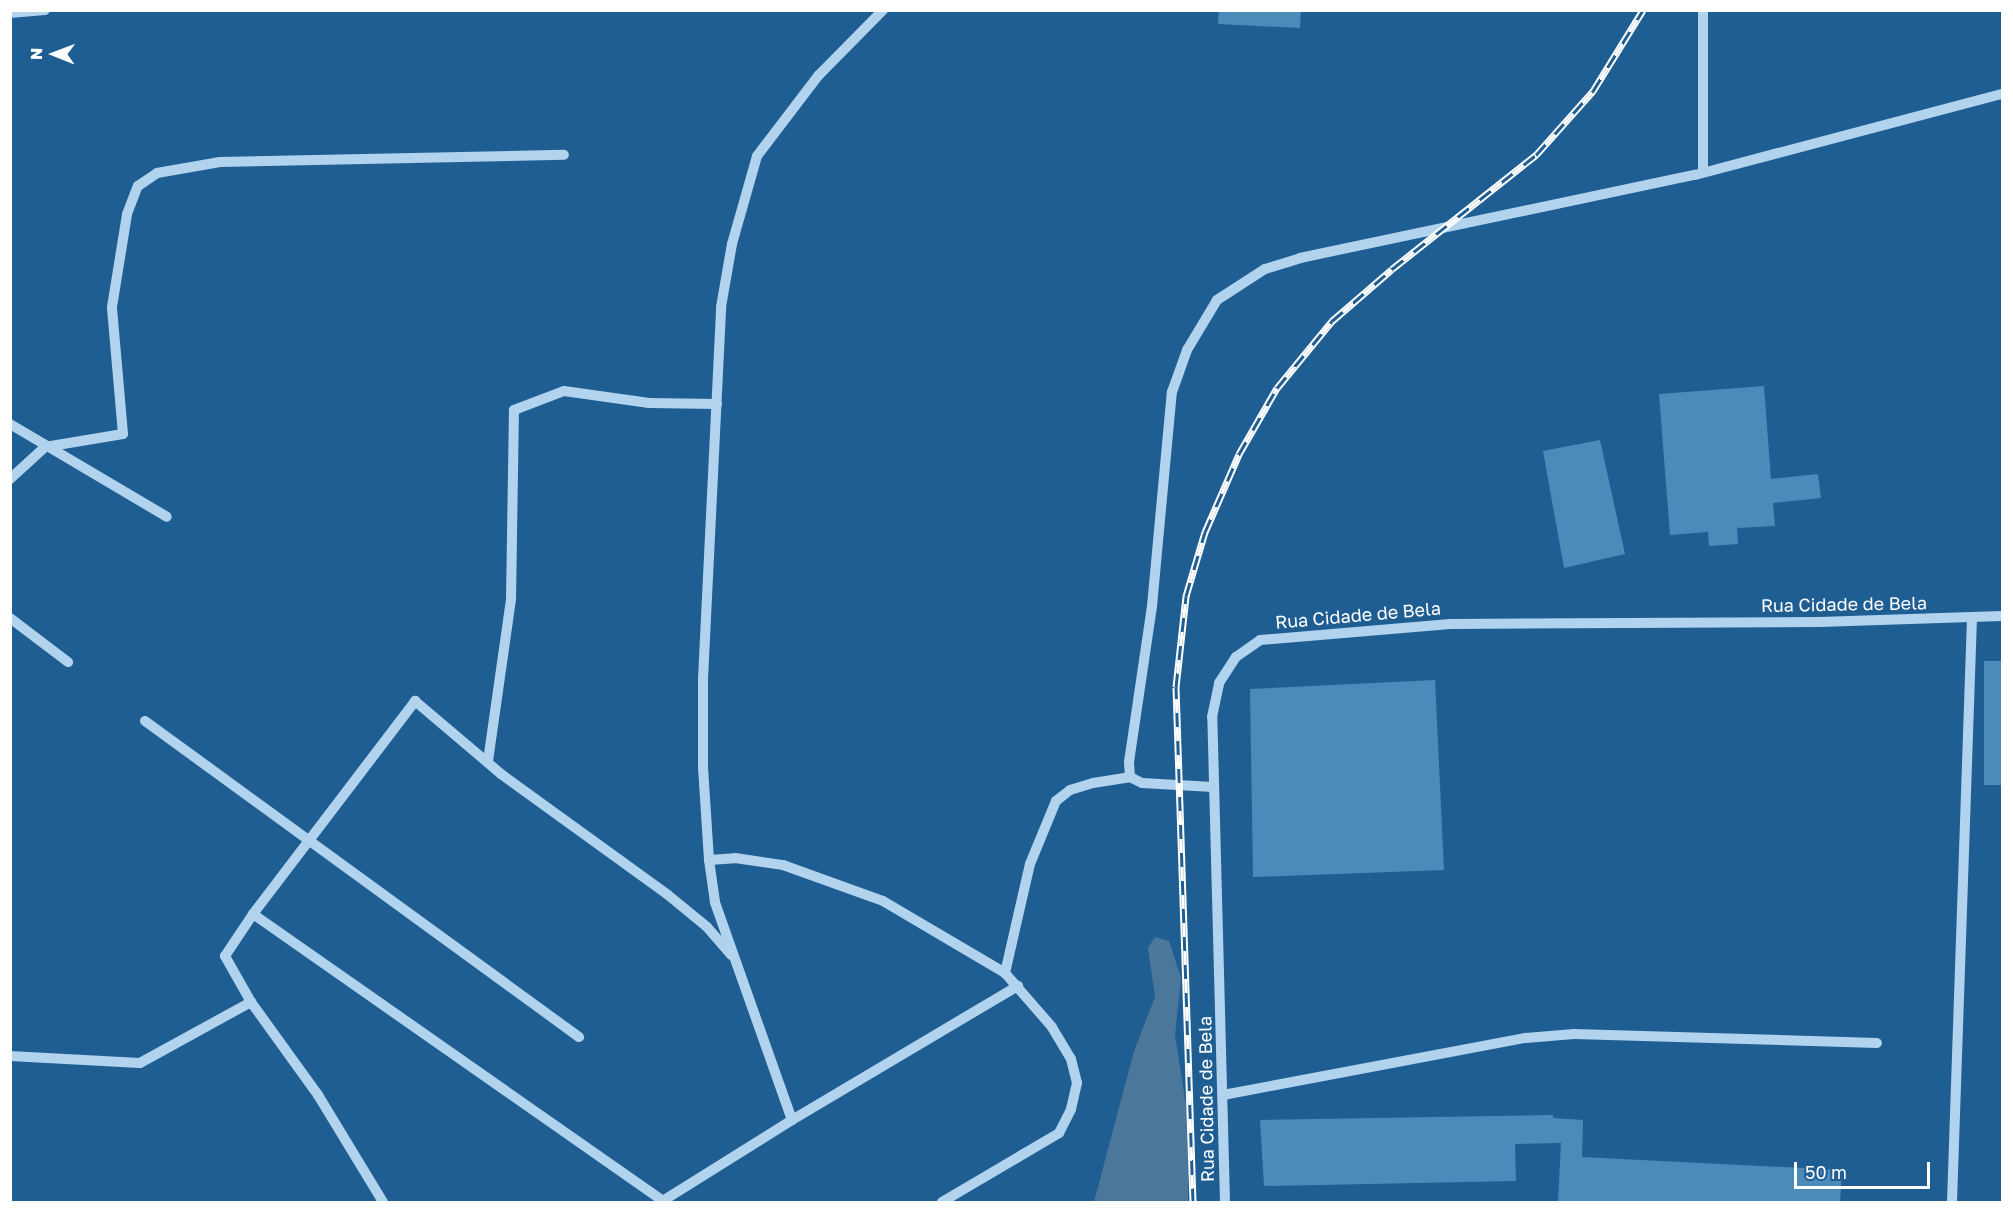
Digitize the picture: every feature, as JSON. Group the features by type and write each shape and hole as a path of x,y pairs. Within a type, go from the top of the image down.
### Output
{"street":[{"path":"10,13 45,10"},
{"path":"792,1120 715,902 709,860 703,767 703,679 726,277 757,156 818,76 883,10"},
{"path":"1702,10 1702,172"},
{"path":"1130,777 1129,762 1152,606 1172,392 1187,350 1217,300 1265,269 1300,258 1702,172 2002,94"},
{"path":"10,479 45,447 123,434 112,307 127,214 138,186 157,173 220,162 564,155"},
{"path":"488,761 511,599 514,410 564,391 650,403 717,404"},
{"path":"10,424 45,447 138,497 167,517"},
{"name":"Rua Cidade de Bela","path":"1225,1203 1212,717 1219,683 1236,657 1260,640 1450,624 2002,616"},
{"path":"10,618 68,662"},
{"path":"1952,1203 1972,618"},
{"path":"382,1203 318,1095 251,1002 225,956 253,914 415,701 488,761 668,895 707,927 736,960"},
{"path":"145,721 307,842 579,1037"},
{"path":"1005,973 1030,864 1056,801 1070,790 1093,783 1130,777 1142,783 1213,787"},
{"path":"709,860 735,858 783,865 883,901 1005,973 1052,1027 1071,1059 1077,1083 1071,1110 1059,1133 942,1203"},
{"path":"253,914 662,1202 792,1120 1018,986"},
{"path":"10,1056 140,1063 251,1002"},
{"path":"1223,1095 1526,1038 1574,1034 1877,1043"}],"water":[{"path":"1155,937 1169,941 1181,978 1175,1035 1189,1124 1188,1202 1094,1202 1134,1051 1155,997 1148,948"}],"building":[{"path":"1219,10 1301,10 1300,28 1218,24"},
{"path":"1764,386 1771,479 1818,474 1821,498 1773,503 1775,526 1737,528 1738,544 1709,546 1708,532 1670,535 1659,394"},
{"path":"1600,440 1625,554 1564,568 1543,451"},
{"path":"1984,661 2002,661 2002,785 1984,785"},
{"path":"1435,680 1444,870 1253,877 1250,689"},
{"path":"1553,1115 1553,1118 1583,1120 1582,1157 1842,1170 1840,1203 1558,1202 1561,1143 1515,1144 1516,1181 1264,1186 1260,1120"}],"railway":[{"path":"1193,1202 1176,687 1186,596 1205,532 1239,454 1277,388 1332,321 1392,269 1536,155 1593,91 1643,10"}]}
